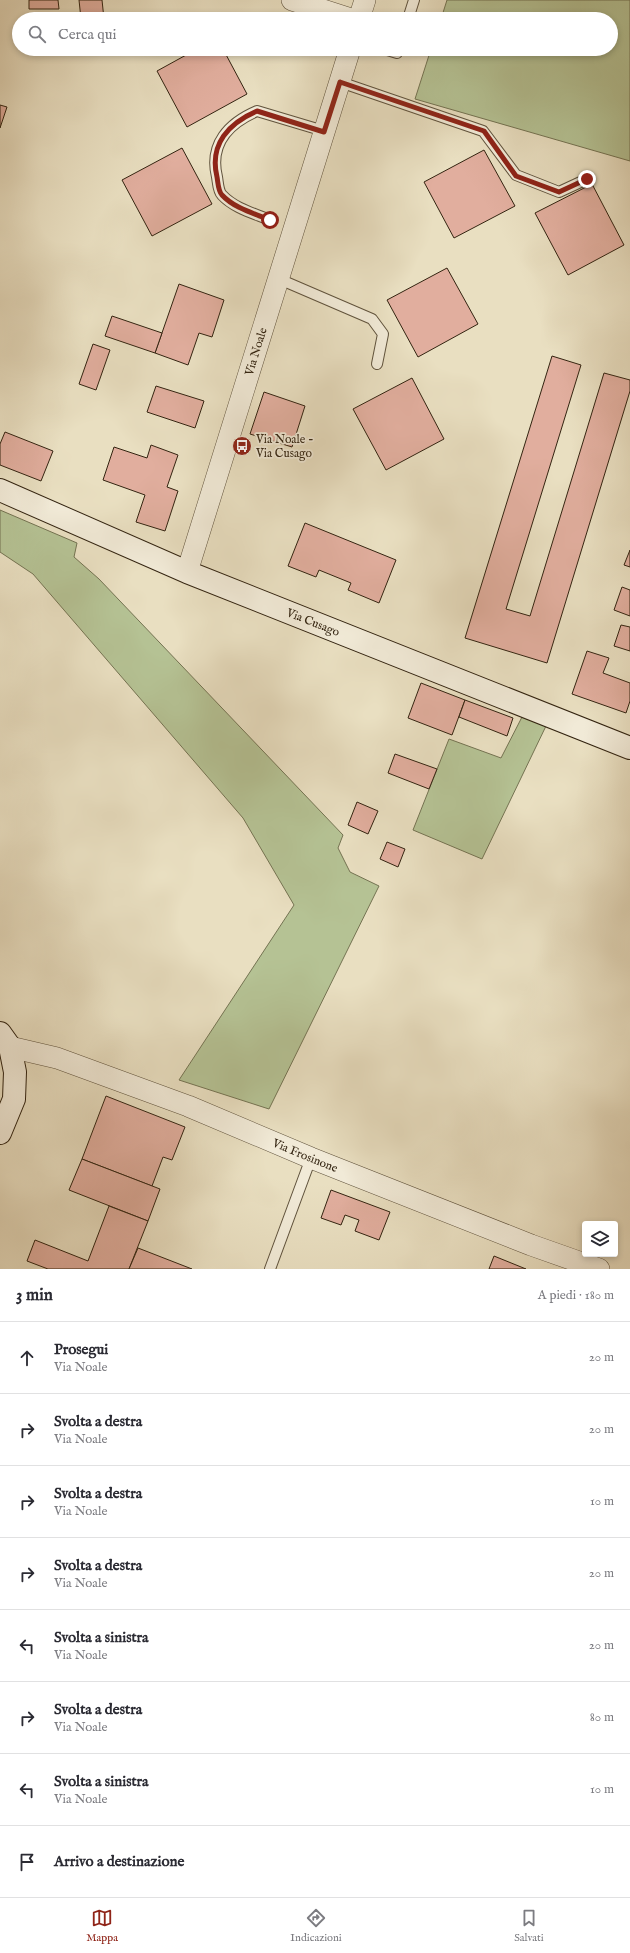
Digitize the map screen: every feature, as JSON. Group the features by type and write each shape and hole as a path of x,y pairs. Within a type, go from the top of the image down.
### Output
{"street":[{"path":"292,0 329,12"},
{"path":"361,12 365,0"},
{"name":"Via Noale","path":"187,572 348,56"},
{"name":"Via Cusago","path":"0,490 187,572 630,748"},
{"path":"0,1133 14,1099 15,1072 5,1040"},
{"name":"Via Frosinone","path":"5,1040 188,1106 311,1158 530,1245 599,1269"}],"lane":[{"path":"410,12 414,0"},
{"path":"340,82 484,131 516,176 559,192 587,179"},
{"path":"270,220 237,207 220,194 215,171 217,149 226,131 244,117 257,111 324,132"},
{"path":"279,279 372,318 383,334 378,364"},
{"path":"270,1269 311,1158"}],"green space":[{"path":"447,0 630,0 630,161 415,99 429,56 618,56 618,12 443,12"},
{"path":"0,510 77,543 74,557 99,579 343,835 338,848 350,872 379,886 269,1109 179,1080 294,905 243,818 33,574 0,552"},
{"path":"522,717 546,726 482,859 413,830 449,739 501,758"}],"building":[{"path":"29,0 58,0 59,9 29,9"},
{"path":"79,0 102,0 103,12 80,12"},
{"path":"184,56 227,56 247,94 187,127 157,71"},
{"path":"0,105 7,107 0,128"},
{"path":"182,148 212,204 152,236 122,180"},
{"path":"484,150 515,206 454,238 424,182"},
{"path":"592,184 624,245 568,275 535,213"},
{"path":"447,268 478,324 418,357 387,300"},
{"path":"179,284 224,300 212,337 199,333 188,365 155,353"},
{"path":"112,316 162,333 155,353 105,336"},
{"path":"93,344 110,350 96,390 79,384"},
{"path":"552,356 581,365 506,609 530,616 604,373 630,380 630,391 547,663 465,638"},
{"path":"412,378 444,439 386,470 353,409"},
{"path":"156,386 204,401 195,428 147,412"},
{"path":"264,392 305,406 292,447 250,434"},
{"path":"5,432 53,451 41,481 0,465 0,444"},
{"path":"151,445 178,455 167,487 178,491 165,531 136,522 145,495 103,480 114,447 147,458"},
{"path":"305,523 396,560 379,603 348,590 351,583 319,570 316,577 288,566"},
{"path":"630,550 630,567 624,565"},
{"path":"622,587 630,590 630,616 614,610"},
{"path":"621,625 630,627 630,651 614,646"},
{"path":"587,651 609,658 603,673 630,683 630,701 626,713 572,694"},
{"path":"421,683 465,700 452,735 408,718"},
{"path":"465,700 513,718 507,736 459,717"},
{"path":"395,754 437,769 429,789 388,773"},
{"path":"357,802 378,811 368,834 348,825"},
{"path":"387,842 405,849 398,867 380,859"},
{"path":"106,1096 185,1127 172,1160 163,1157 152,1186 82,1159"},
{"path":"82,1159 160,1189 148,1221 69,1190"},
{"path":"331,1190 390,1212 379,1240 355,1231 359,1220 345,1215 341,1225 321,1218"},
{"path":"109,1206 148,1221 129,1269 48,1269 27,1261 35,1240 88,1261"},
{"path":"138,1248 192,1269 129,1269"},
{"path":"494,1256 526,1269 489,1269"}],"place":[{"name":"Via Noale - Via Cusago","path":"242,446"}],"route":[{"path":"270,220 237,207 220,194 215,171 217,149 226,131 244,117 257,111 324,132 340,82 484,131 516,176 559,192 587,179"}]}
